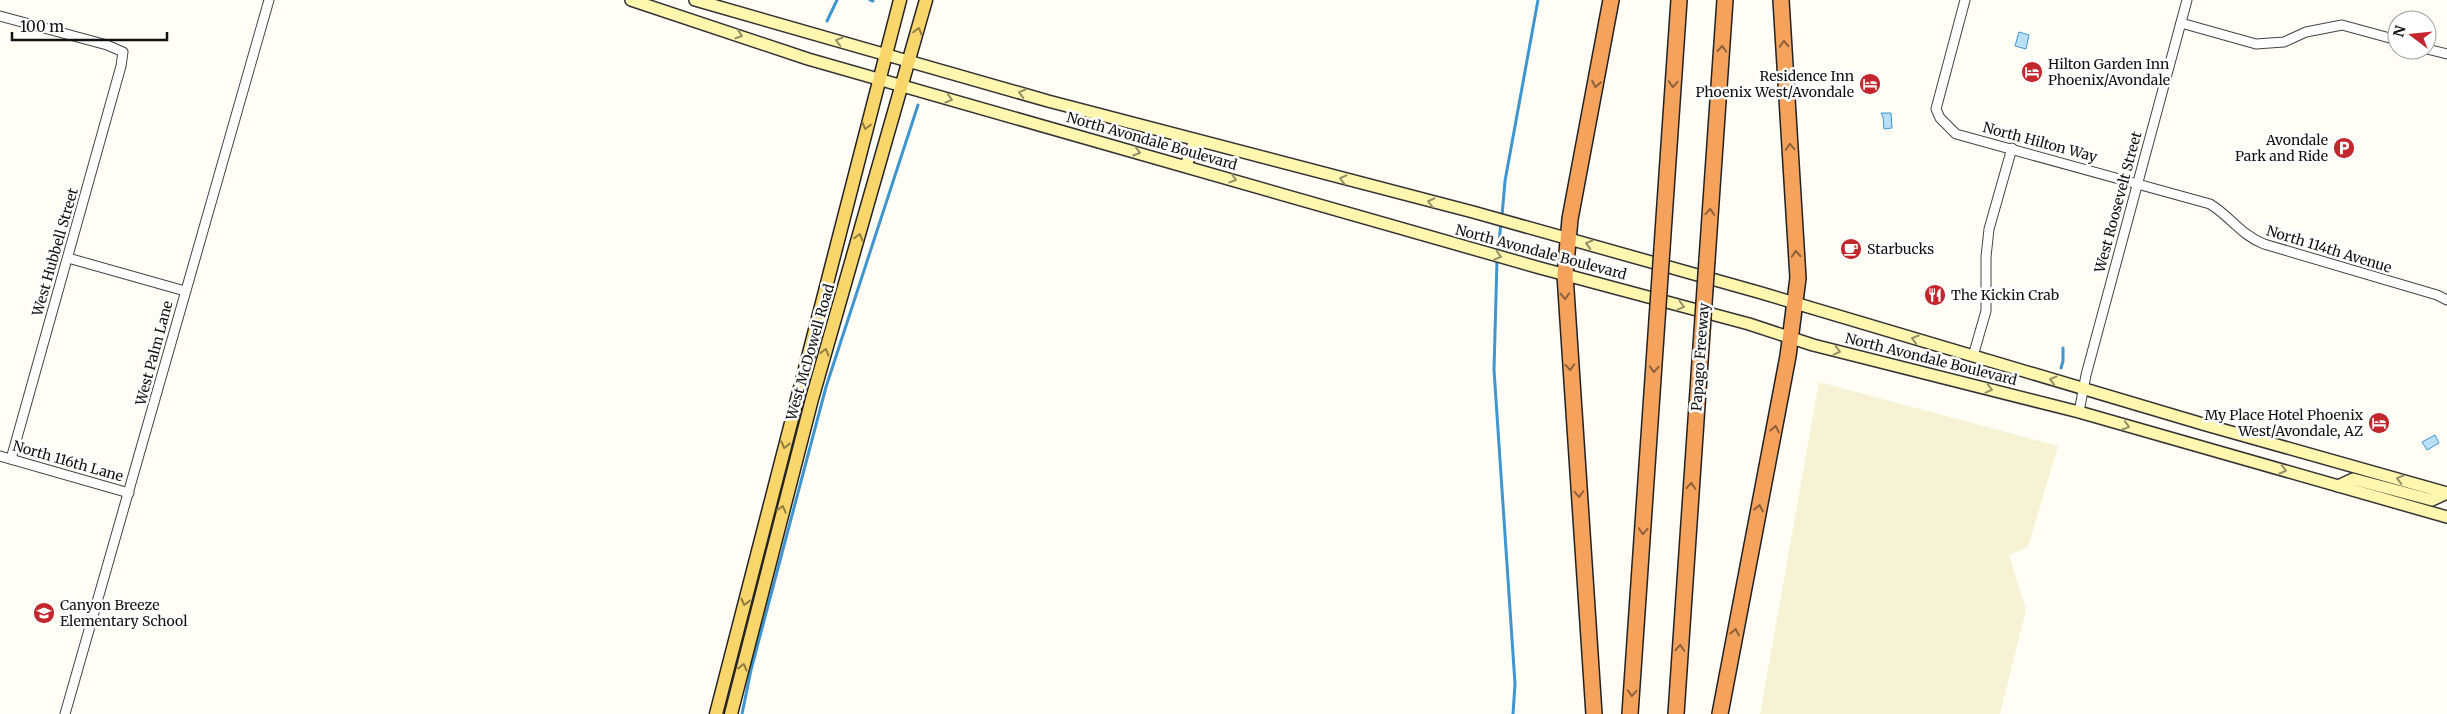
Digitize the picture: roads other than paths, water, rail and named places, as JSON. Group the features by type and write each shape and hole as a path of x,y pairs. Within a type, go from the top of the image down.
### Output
{"highway":[{"path":"1594,714 1565,275 1570,219 1611,0"},
{"path":"1630,714 1679,0"},
{"name":"Papago Freeway","path":"1676,714 1725,0"},
{"path":"1720,714 1786,366 1798,278 1782,0"}],"main road":[{"name":"North Avondale Boulevard","path":"631,0 808,59 1528,265 1790,338 2079,412 2446,516"},
{"name":"North Avondale Boulevard","path":"695,0 1195,140 1569,238 2447,493"},
{"name":"West McDowell Road","path":"716,714 900,0"},
{"name":"West McDowell Road","path":"731,714 812,399 926,0"},
{"path":"1186,166 1195,140"},
{"path":"2338,486 2353,479 2432,500 2447,493"}],"street":[{"name":"West Palm Lane","path":"65,714 269,0"},
{"name":"North Hilton Way","path":"1964,0 1938,98 1936,109 1940,118 1956,134 2138,184"},
{"name":"West Roosevelt Street","path":"2079,412 2085,389 2086,375 2187,0"},
{"name":"West Hubbell Street","path":"0,16 107,45 123,52 119,75 11,459"},
{"path":"2181,23 2256,44 2284,42 2306,32 2342,25 2387,37"},
{"path":"1973,356 1986,311 1986,257 1989,229 2012,148"},
{"name":"North 114th Avenue","path":"2138,184 2210,204 2226,214 2249,238 2264,244 2437,295 2447,300"},
{"path":"68,258 185,291"},
{"path":"2437,295 2447,293"},
{"name":"North 116th Lane","path":"0,456 129,493"}],"water":[{"path":"2019,32 2029,35 2026,49 2015,46"},
{"path":"1881,113 1891,113 1892,128 1884,129"},
{"path":"2435,435 2439,443 2427,450 2422,442"}],"waterway":[{"path":"827,21 837,0"},
{"path":"1502,216 1505,181 1538,0"},
{"path":"742,714 751,670 826,387 918,105"},
{"path":"1498,253 1501,222"},
{"path":"1497,260 1494,370 1515,684 1513,714"},
{"path":"2061,368 2063,348"}],"place":[{"name":"Hilton Garden Inn Phoenix/Avondale","path":"2032,72"},
{"name":"Residence Inn Phoenix West/Avondale","path":"1870,84"},
{"name":"Avondale Park and Ride","path":"2344,148"},
{"name":"Starbucks","path":"1851,249"},
{"name":"The Kickin Crab","path":"1935,295"},
{"name":"My Place Hotel Phoenix West/Avondale, AZ","path":"2379,423"},
{"name":"Canyon Breeze Elementary School","path":"44,613"}]}
